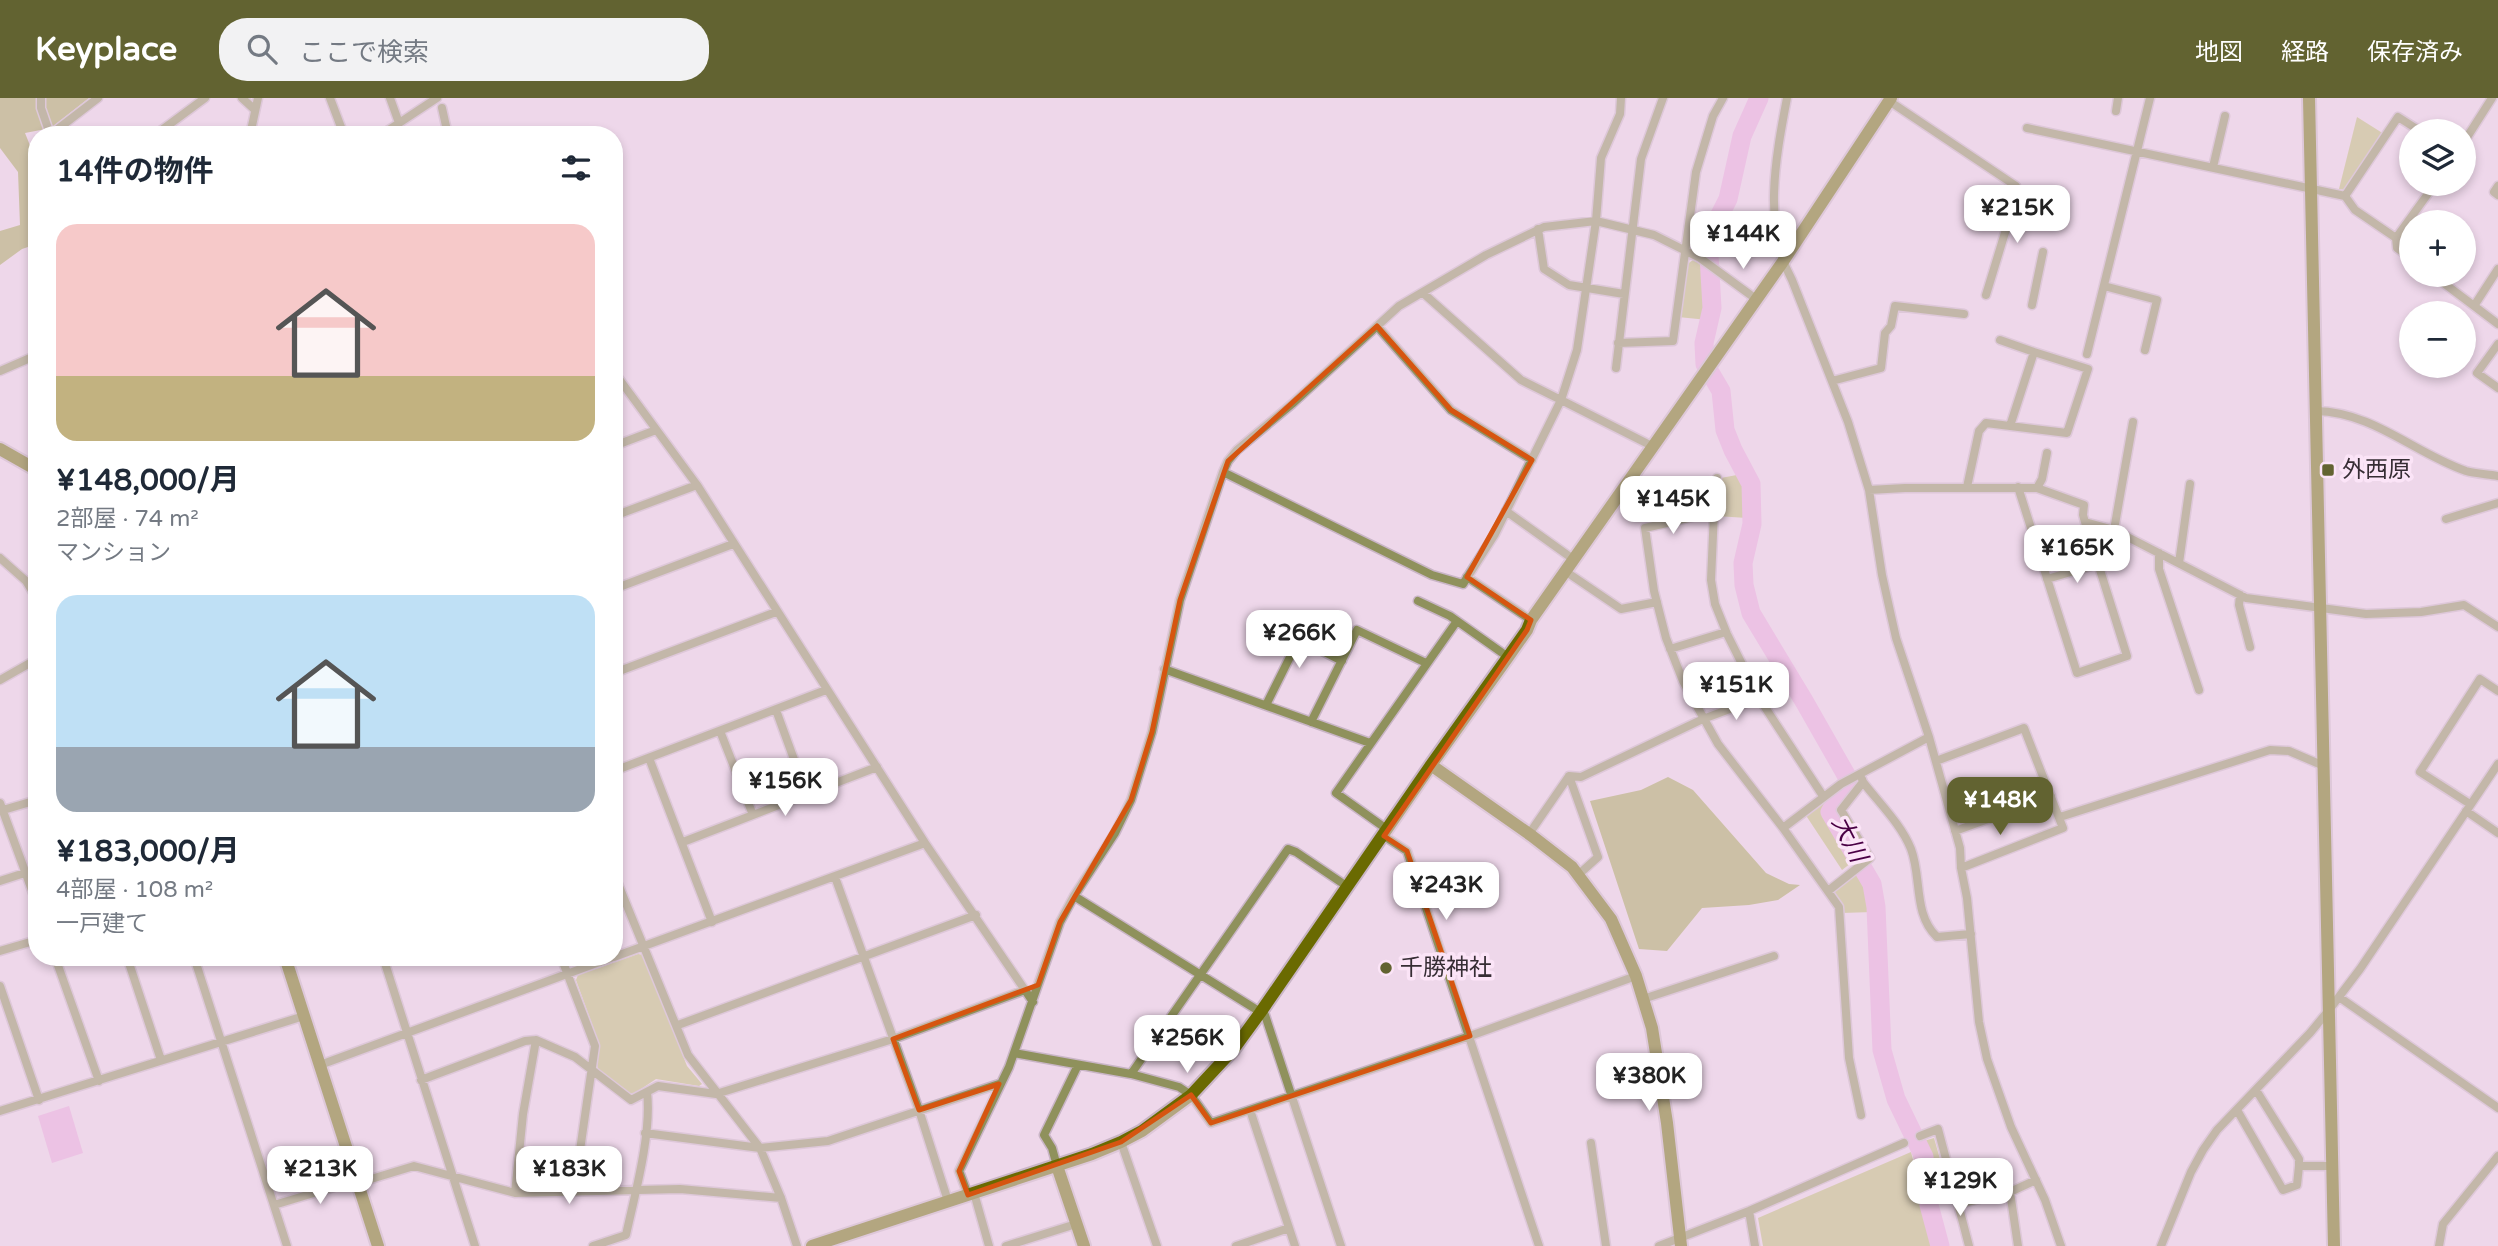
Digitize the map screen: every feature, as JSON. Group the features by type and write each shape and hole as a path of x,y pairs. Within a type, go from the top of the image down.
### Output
{"street":[{"path":"41,98 47,126"},
{"path":"62,126 98,98"},
{"path":"167,126 205,98"},
{"path":"242,98 254,109"},
{"path":"251,126 258,98"},
{"path":"330,98 339,126"},
{"path":"390,98 399,123"},
{"path":"394,126 437,98"},
{"path":"1223,472 1432,575 1463,584 1495,534 1561,400 1577,350 1596,221 1601,158 1620,114 1621,98"},
{"path":"1616,368 1623,294 1642,159 1663,98"},
{"path":"1618,343 1673,341 1686,250 1693,230 1696,172 1713,116 1723,98"},
{"path":"1787,98 1777,159 1775,225 1782,262 1792,280 1848,422 1869,491 1882,575 1896,638 1929,737 1960,848 1961,868 1968,898 1979,1021 1987,1059 2011,1127 2036,1180 2060,1246"},
{"path":"2116,111 2118,98"},
{"path":"2087,354 2150,98"},
{"path":"2309,98 2334,1246"},
{"path":"2476,123 2492,98"},
{"path":"813,1246 1057,1166 1121,1142 1142,1131 1191,1095 1233,1050 1260,1013 1508,657 1573,559 1782,262 1890,100 2016,186 1986,295"},
{"path":"442,108 446,126"},
{"path":"2213,167 2225,116"},
{"path":"2345,196 2398,117 2401,119"},
{"path":"2027,128 2345,196 2355,210 2396,238"},
{"path":"2498,186 2494,192 2498,195"},
{"path":"2399,249 2396,238 2426,196"},
{"path":"989,1246 971,1194 959,1171 1014,1053 1060,922 1098,861 1131,800 1152,732 1180,600 1223,472 1237,450 1292,404 1399,306 1486,255 1538,229 1596,221 1654,235 1700,258 1756,299"},
{"path":"1693,230 1775,225"},
{"path":"1538,229 1544,269 1569,285 1623,294"},
{"path":"2032,305 2043,252"},
{"path":"2476,303 2498,269"},
{"path":"2104,286 2157,300 2145,350"},
{"path":"2449,287 2467,301"},
{"path":"1423,293 1521,380 1652,446"},
{"path":"1832,381 1881,368 1885,333 1891,326 1895,306 1964,314"},
{"path":"2476,308 2498,324"},
{"path":"1377,326 1451,410 1532,460"},
{"path":"1967,487 1979,431 1986,423 2067,433 2088,369 2000,340"},
{"path":"2498,344 2477,373 2498,388"},
{"path":"2010,426 2034,352"},
{"path":"0,371 28,359"},
{"path":"623,384 697,485 925,843 1033,1002"},
{"path":"2316,411 2332,411 2368,421 2457,467 2498,476"},
{"path":"2114,530 2133,422"},
{"path":"623,442 656,429"},
{"path":"0,449 28,465"},
{"path":"2037,488 2042,479 2047,453"},
{"path":"1717,478 1711,580 1715,604 1759,698 1823,796"},
{"path":"2179,563 2190,484"},
{"path":"623,513 697,485"},
{"path":"1869,491 1967,487 2018,487 2037,488 2084,505 2082,515 2127,656 2077,673 2018,487"},
{"path":"2446,519 2498,503"},
{"path":"1506,511 1573,559"},
{"path":"1714,512 1645,528 1657,602 1670,649 1703,719 1718,744 1783,828 1839,907 1849,1058 1861,1115"},
{"path":"2085,522 2114,530 2240,596 2366,614 2421,612 2464,605 2498,627"},
{"path":"623,586 733,544"},
{"path":"2159,553 2159,569 2199,690"},
{"path":"0,558 28,585"},
{"path":"2047,579 2098,564"},
{"path":"1565,571 1621,610 1657,602"},
{"path":"1467,577 1531,620"},
{"path":"2240,596 2239,605 2250,647"},
{"path":"1418,601 1457,621 1508,657"},
{"path":"623,670 776,612"},
{"path":"1457,621 1336,793 1407,851 1539,1246"},
{"path":"1311,722 1357,630 1426,663"},
{"path":"1670,649 1726,632"},
{"path":"1266,705 1299,639 1342,661"},
{"path":"0,680 28,664"},
{"path":"1164,669 1370,743"},
{"path":"2498,691 2480,679 2420,772 2498,833"},
{"path":"623,768 826,690"},
{"path":"1569,776 1581,777 1703,719 1759,698"},
{"path":"776,710 807,795"},
{"path":"1936,761 2024,728 2063,828 1961,868"},
{"path":"720,731 753,815"},
{"path":"1783,828 1841,783 1861,778 1929,737"},
{"path":"2060,817 2270,750 2289,751 2324,766"},
{"path":"649,758 712,922"},
{"path":"2161,1246 2191,1172 2203,1150 2217,1130 2339,997 2498,764"},
{"path":"1431,765 1530,834 1572,867 1611,919 1636,976 1652,1028 1667,1123 1680,1243"},
{"path":"683,842 877,768"},
{"path":"1530,834 1569,776"},
{"path":"1569,776 1598,857 1578,875"},
{"path":"1828,891 1870,858 1842,810 1861,778"},
{"path":"1861,778 1904,834 1912,852 1924,919 1930,931 1937,937 1971,934"},
{"path":"1955,831 2051,796"},
{"path":"28,802 1,808 28,878"},
{"path":"623,954 925,843"},
{"path":"1131,1074 1288,849 1348,887"},
{"path":"0,881 26,872"},
{"path":"835,877 919,1110 948,1201"},
{"path":"623,896 688,1055 760,1148 797,1246"},
{"path":"1074,896 1265,1016 1341,1246"},
{"path":"678,1025 976,915"},
{"path":"0,951 28,943"},
{"path":"1643,999 1774,956"},
{"path":"58,966 99,1081"},
{"path":"130,966 161,1060"},
{"path":"197,966 287,1246"},
{"path":"288,966 378,1246"},
{"path":"386,966 475,1246"},
{"path":"564,966 595,1046 574,1192"},
{"path":"320,1065 591,966"},
{"path":"1014,1053 1131,1074 1179,1087 1191,1095 1211,1123 1470,1036 1636,976"},
{"path":"0,986 39,1100"},
{"path":"421,1080 525,1041 536,1040 575,1057 631,1100 658,1086 716,1094 893,1039 1025,990"},
{"path":"2339,997 2498,1108"},
{"path":"0,1111 304,1016"},
{"path":"515,1193 523,1114 536,1040"},
{"path":"1079,1065 1044,1135 1052,1148 1084,1246"},
{"path":"645,1133 760,1148 828,1141 999,1084"},
{"path":"2237,1110 2283,1190 2297,1185 2299,1159 2256,1090"},
{"path":"593,1246 625,1235 636,1190 645,1133 649,1106 647,1092"},
{"path":"1250,1110 1295,1246"},
{"path":"1920,1136 1938,1129 1969,1246"},
{"path":"1121,1142 1157,1246"},
{"path":"1591,1143 1606,1246"},
{"path":"1659,1246 1680,1243 1904,1143"},
{"path":"2439,1246 2443,1224 2454,1207 2498,1156"},
{"path":"274,1205 414,1166 515,1193 680,1189 781,1198"},
{"path":"2299,1166 2332,1166"},
{"path":"1958,1204 2010,1192 2036,1180"},
{"path":"2010,1192 2018,1246"},
{"path":"1749,1211 1755,1246"},
{"path":"1006,1246 1076,1224"},
{"path":"1236,1246 1289,1228"}],"highlighted area":[{"path":"1377,326 1451,410 1532,460 1467,577 1531,620 1527,630 1384,836 1407,851 1470,1036 1211,1123 1191,1095 1121,1142 968,1195 959,1171 999,1084 919,1110 893,1039 1038,985 1060,922 1131,800 1152,732 1180,600 1228,461"}],"green space":[{"path":"2357,117 2384,134 2346,190 2339,189"},
{"path":"1693,260 1708,268 1711,308 1708,320 1678,317 1686,265"},
{"path":"1742,474 1747,518 1716,516 1721,478"},
{"path":"1837,792 1827,811 1855,860 1842,870 1805,814"},
{"path":"1859,869 1870,884 1872,912 1842,913 1830,891"},
{"path":"643,955 687,1066 702,1084 699,1086 656,1079 632,1095 598,1070 600,1046 576,980 578,975 604,966 623,966 623,959"},
{"path":"1934,1138 1940,1159 1922,1163 1918,1173 1910,1145"},
{"path":"1911,1152 1935,1246 1763,1246 1758,1218"}],"shaded area":[{"path":"0,98 89,98 54,126 28,126 28,132 25,133 28,140 28,247 0,265 0,231 20,225 18,172 0,148"},
{"path":"1668,777 1693,790 1766,873 1789,884 1800,885 1778,900 1702,908 1667,951 1639,949 1590,801 1641,790"},
{"path":"69,1106 83,1153 52,1163 38,1116"}],"waterway":[{"name":"大川","path":"1759,98 1742,136 1728,199 1708,238 1712,308 1704,343 1705,364 1721,391 1725,430 1751,484 1752,524 1743,563 1744,585 1751,613 1849,780 1850,786 1840,795 1830,812 1872,884 1876,907 1882,1050 1896,1099 1924,1157 1929,1205 1940,1246"}],"place":[{"name":"外西原","path":"2328,470"},
{"name":"千勝神社","path":"1386,968"}]}
